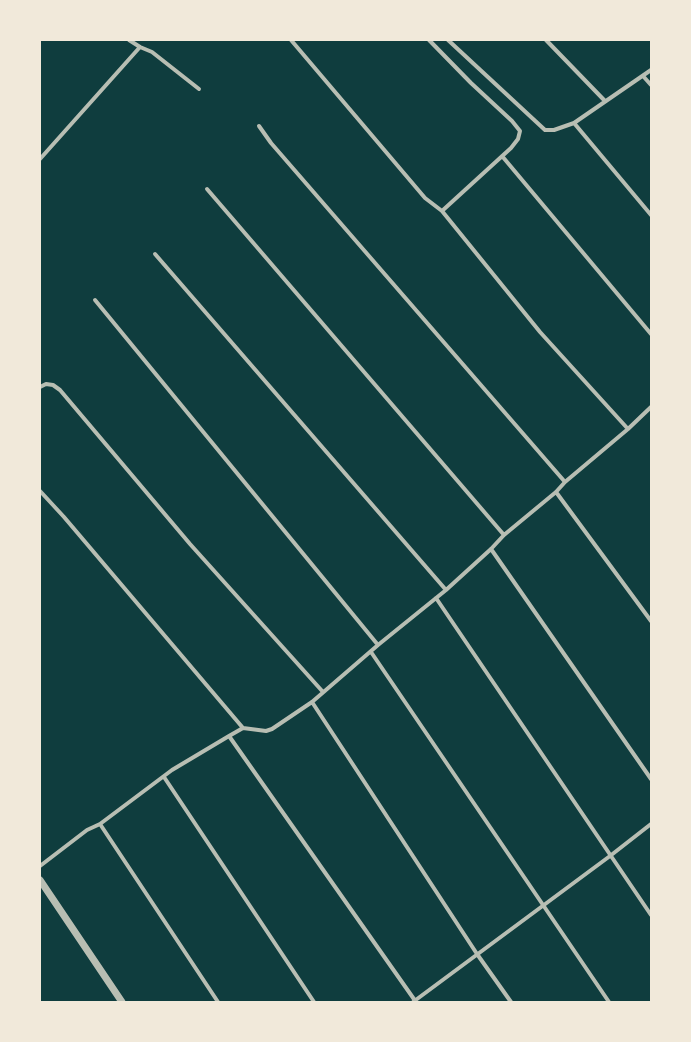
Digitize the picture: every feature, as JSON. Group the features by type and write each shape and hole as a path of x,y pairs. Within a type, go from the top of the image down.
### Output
{"street":[{"path":"129,40 152,52 199,89"},
{"path":"291,40 425,198 442,211 540,332 628,429"},
{"path":"429,40 471,83 512,121 520,131 518,139 502,156 442,211"},
{"path":"448,40 545,130 554,130 574,123 651,70"},
{"path":"546,40 604,101"},
{"path":"40,159 140,47"},
{"path":"643,76 651,85"},
{"path":"574,123 651,214"},
{"path":"259,126 271,143 565,482"},
{"path":"502,156 651,334"},
{"path":"207,189 504,535"},
{"path":"155,254 446,590"},
{"path":"95,300 378,645"},
{"path":"40,387 46,384 53,385 60,390 190,544 323,692"},
{"path":"40,866 87,830 100,824 164,777 229,736 243,728 266,730 272,729 312,702 378,645 446,590 491,549 504,535 556,492 565,482 628,429 651,407"},
{"path":"40,491 64,517 243,728"},
{"path":"556,492 651,620"},
{"path":"491,549 651,779"},
{"path":"436,598 651,915"},
{"path":"371,652 609,1002"},
{"path":"312,702 477,954 511,1002"},
{"path":"229,736 415,1001 651,824"},
{"path":"164,777 314,1002"},
{"path":"100,824 218,1002"},
{"path":"40,880 122,1002"}]}
